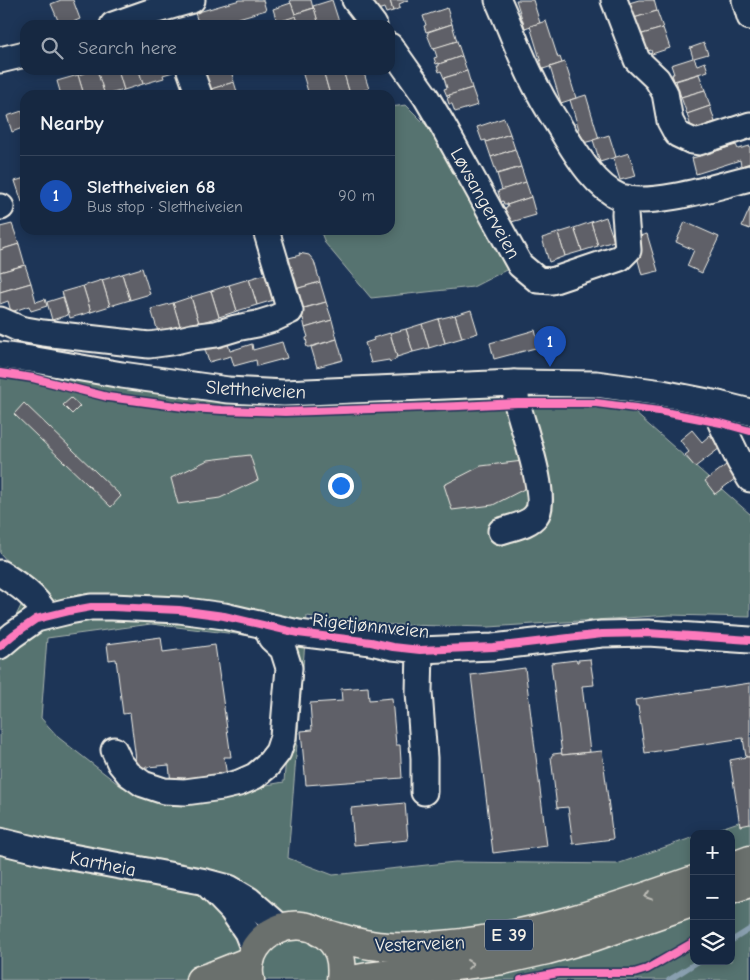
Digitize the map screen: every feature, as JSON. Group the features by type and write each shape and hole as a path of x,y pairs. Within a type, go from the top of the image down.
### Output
{"highway":[{"path":"735,866 750,860"},
{"name":"Vesterveien","path":"320,932 370,945 396,948 470,942 539,929 582,918 690,881"},
{"path":"735,888 750,882"},
{"name":"Vesterveien","path":"352,980 368,976 503,960 593,937 690,903"},
{"name":"E 39","path":"280,927 307,926 320,932"},
{"path":"200,980 251,964 261,941 280,927"},
{"path":"320,932 331,941 339,953 342,968 341,980"}],"street":[{"path":"355,0 370,20"},
{"path":"498,0 540,94 580,160 606,188 621,197 640,200 691,193 750,178"},
{"path":"614,0 637,60 657,79 665,93 670,121 677,134 699,142 750,125"},
{"path":"746,0 750,17"},
{"path":"124,15 178,10"},
{"name":"Løvsangerveien","path":"395,53 426,97 442,124 520,265 538,280 552,282 620,258 628,250 626,198"},
{"path":"0,60 20,55"},
{"path":"192,75 197,90"},
{"path":"0,320 20,329 43,333 149,345 216,334 273,319 290,311 268,236"},
{"name":"Slettheiveien","path":"0,355 122,376 228,390 284,393 564,383 619,387 662,393 750,412"},
{"path":"501,531 531,521 538,513 538,483 517,403 514,384"},
{"path":"718,404 721,423 750,479"},
{"path":"0,573 22,586 42,607 46,616"},
{"name":"Rigetjønnveien","path":"0,646 13,634 36,619 91,607 179,610 224,616 298,633 420,650 493,647 602,634 648,633 750,640"},
{"path":"114,750 129,774 143,784 164,791 185,792 239,783 255,776 268,766 278,752 283,737 289,668 283,649 271,638 266,626"},
{"name":"Rigetjønnveien","path":"420,650 419,692 424,758 424,792"},
{"name":"Kartheia","path":"0,841 45,852 230,888 249,900 280,927"},
{"path":"206,882 232,910 246,932 251,964"}],"green space":[{"path":"406,105 452,151 512,267 473,287 371,298 325,243 322,235 395,235 395,106"},
{"path":"0,359 115,375 425,390 634,412 750,514 750,617 670,615 489,627 362,624 307,616 288,858 333,875 455,862 617,864 690,838 690,965 735,965 735,830 716,830 750,818 750,980 0,980 0,649 30,587 0,553","holes":["151,624 253,636 294,653 284,782 209,795 122,787 59,738 41,718 47,638"]}],"building":[{"path":"61,0 73,0 80,19 58,20 51,4"},
{"path":"240,0 263,0 266,10 231,20 197,20 195,13"},
{"path":"311,0 313,8 295,14 290,1"},
{"path":"332,0 338,20 317,20 313,6"},
{"path":"366,0 390,0 393,11 386,13 384,8 374,11"},
{"path":"390,0 408,0 399,4 400,8 393,11"},
{"path":"516,0 533,0 540,23 525,28"},
{"path":"639,0 654,0 657,11 634,18 626,6"},
{"path":"291,3 296,17 276,20 273,9"},
{"path":"314,8 318,20 297,20 295,14"},
{"path":"447,8 452,24 426,32 423,16"},
{"path":"657,11 663,28 639,35 634,18"},
{"path":"296,16 297,20 285,20"},
{"path":"546,21 558,58 560,57 562,63 543,69 530,26"},
{"path":"452,24 457,41 433,49 427,34 428,32"},
{"path":"663,28 670,48 652,54 651,50 644,52 639,35"},
{"path":"457,41 462,56 436,64 434,58 437,57 434,48"},
{"path":"704,43 708,54 694,58 697,65 705,62 708,71 674,81 671,65 693,58 690,48"},
{"path":"462,56 467,71 444,78 437,66"},
{"path":"565,62 576,98 561,103 550,67"},
{"path":"467,71 472,88 447,96 444,89 447,88 444,78"},
{"path":"699,74 705,90 681,97 676,81"},
{"path":"78,75 99,75 103,90 82,90"},
{"path":"78,75 82,90 60,90 57,81"},
{"path":"99,75 120,75 124,90 103,90"},
{"path":"120,75 140,75 143,84 124,90"},
{"path":"140,75 163,75 164,78 143,84"},
{"path":"204,75 232,75 234,82 208,90"},
{"path":"303,75 324,75 329,90 308,90"},
{"path":"324,75 344,75 349,90 329,90"},
{"path":"344,75 365,75 369,89 349,90"},
{"path":"234,82 236,90 208,90"},
{"path":"472,88 478,105 455,112 452,104 449,104 447,98 450,97 449,95"},
{"path":"705,90 710,106 687,114 681,97"},
{"path":"586,95 599,139 583,143 570,100"},
{"path":"710,106 715,122 692,130 687,114"},
{"path":"20,112 20,129 12,132 7,116"},
{"path":"504,118 510,134 486,142 486,140 482,141 477,127"},
{"path":"510,134 515,149 491,157 486,142"},
{"path":"609,135 616,157 600,162 593,140"},
{"path":"736,145 738,149 750,146 750,163 741,166 740,160 696,174 692,158 700,156 699,154 706,152 706,154"},
{"path":"515,149 521,167 497,174 491,157"},
{"path":"629,153 636,176 620,180 613,158"},
{"path":"521,167 526,182 502,190 497,174"},
{"path":"20,180 20,196 15,181"},
{"path":"526,182 531,197 507,205 503,201 501,202 498,191"},
{"path":"531,197 536,215 508,223 504,209 508,207 507,205"},
{"path":"750,208 750,229 742,226"},
{"path":"606,217 614,241 598,246 591,222"},
{"path":"591,222 598,246 582,251 574,228"},
{"path":"685,222 719,237 702,273 687,266 694,250 676,242"},
{"path":"12,224 19,244 0,250 0,227"},
{"path":"574,228 582,251 565,256 558,233"},
{"path":"558,233 565,256 549,262 542,238"},
{"path":"647,234 658,271 642,275 632,238"},
{"path":"19,244 25,265 0,272 0,250"},
{"path":"299,253 309,255 314,261 320,282 292,290 285,259 300,255"},
{"path":"25,265 31,283 0,292 0,272"},
{"path":"142,268 150,294 130,300 122,274"},
{"path":"269,273 277,299 257,305 249,279"},
{"path":"122,274 130,300 110,306 102,280"},
{"path":"249,279 257,305 237,311 229,285"},
{"path":"102,280 110,306 91,312 83,286"},
{"path":"320,282 326,302 300,309 292,290"},
{"path":"31,283 36,302 45,299 47,306 31,311 29,306 11,312 8,301 0,304 0,292"},
{"path":"229,285 237,311 219,317 211,291"},
{"path":"83,286 91,312 70,318 62,292"},
{"path":"211,291 219,317 199,323 191,297"},
{"path":"63,297 68,315 52,320 47,302"},
{"path":"191,297 199,323 181,329 173,303"},
{"path":"326,302 332,320 305,328 303,318 299,319 298,310"},
{"path":"173,303 181,329 159,335 151,309"},
{"path":"471,310 478,333 462,338 455,315"},
{"path":"455,315 462,338 445,343 438,319"},
{"path":"438,319 445,343 429,348 422,324"},
{"path":"332,320 337,339 307,347 306,338 308,337 305,328"},
{"path":"422,324 429,348 413,352 406,329"},
{"path":"406,329 413,352 397,357 390,333"},
{"path":"535,330 539,347 494,359 490,343"},
{"path":"390,333 396,359 390,362 389,360 371,363 365,343 374,340 373,338"},
{"path":"337,339 343,360 317,367 311,347"},
{"path":"227,340 230,351 252,344 253,350 282,342 287,358 257,366 256,360 234,366 231,356 209,362 204,347"},
{"path":"71,398 80,406 72,414 63,405"},
{"path":"24,403 121,496 111,507 14,414"},
{"path":"692,430 702,442 710,435 720,448 695,467 685,455 689,452 680,440"},
{"path":"250,455 258,480 220,498 178,504 171,478 208,460"},
{"path":"523,461 530,486 493,505 452,510 444,485 481,466"},
{"path":"730,462 740,475 715,494 705,481"},
{"path":"161,637 163,652 215,645 231,757 224,757 227,776 171,783 169,765 137,768 130,713 123,714 116,659 109,660 107,644"},
{"path":"590,659 594,685 582,686 590,752 562,755 551,663 576,660 578,662 578,660"},
{"path":"525,668 547,846 493,853 471,675"},
{"path":"750,683 750,757 746,757 743,738 645,753 638,706 636,706 635,700"},
{"path":"368,687 369,700 392,698 396,745 400,745 402,778 306,785 301,731 312,730 310,703 342,701 341,689"},
{"path":"602,751 613,839 573,844 568,807 557,808 551,757 553,754 561,753 562,755"},
{"path":"750,757 750,824 740,826 730,760"},
{"path":"405,803 408,840 354,845 351,808"}],"waterway":[{"path":"735,938 750,929"},
{"path":"669,980 693,965"}],"cycle path":[{"path":"0,373 33,378 108,397 191,408 285,412 517,403 596,403 659,411 721,423 750,431"},
{"path":"0,646 36,619 91,607 179,610 224,616 298,633 420,650 493,647 602,634 648,633 750,640"},
{"path":"521,980 558,973 634,973 647,969 690,944"}],"place":[{"name":"Slettheiveien 68","path":"550,367"}]}
